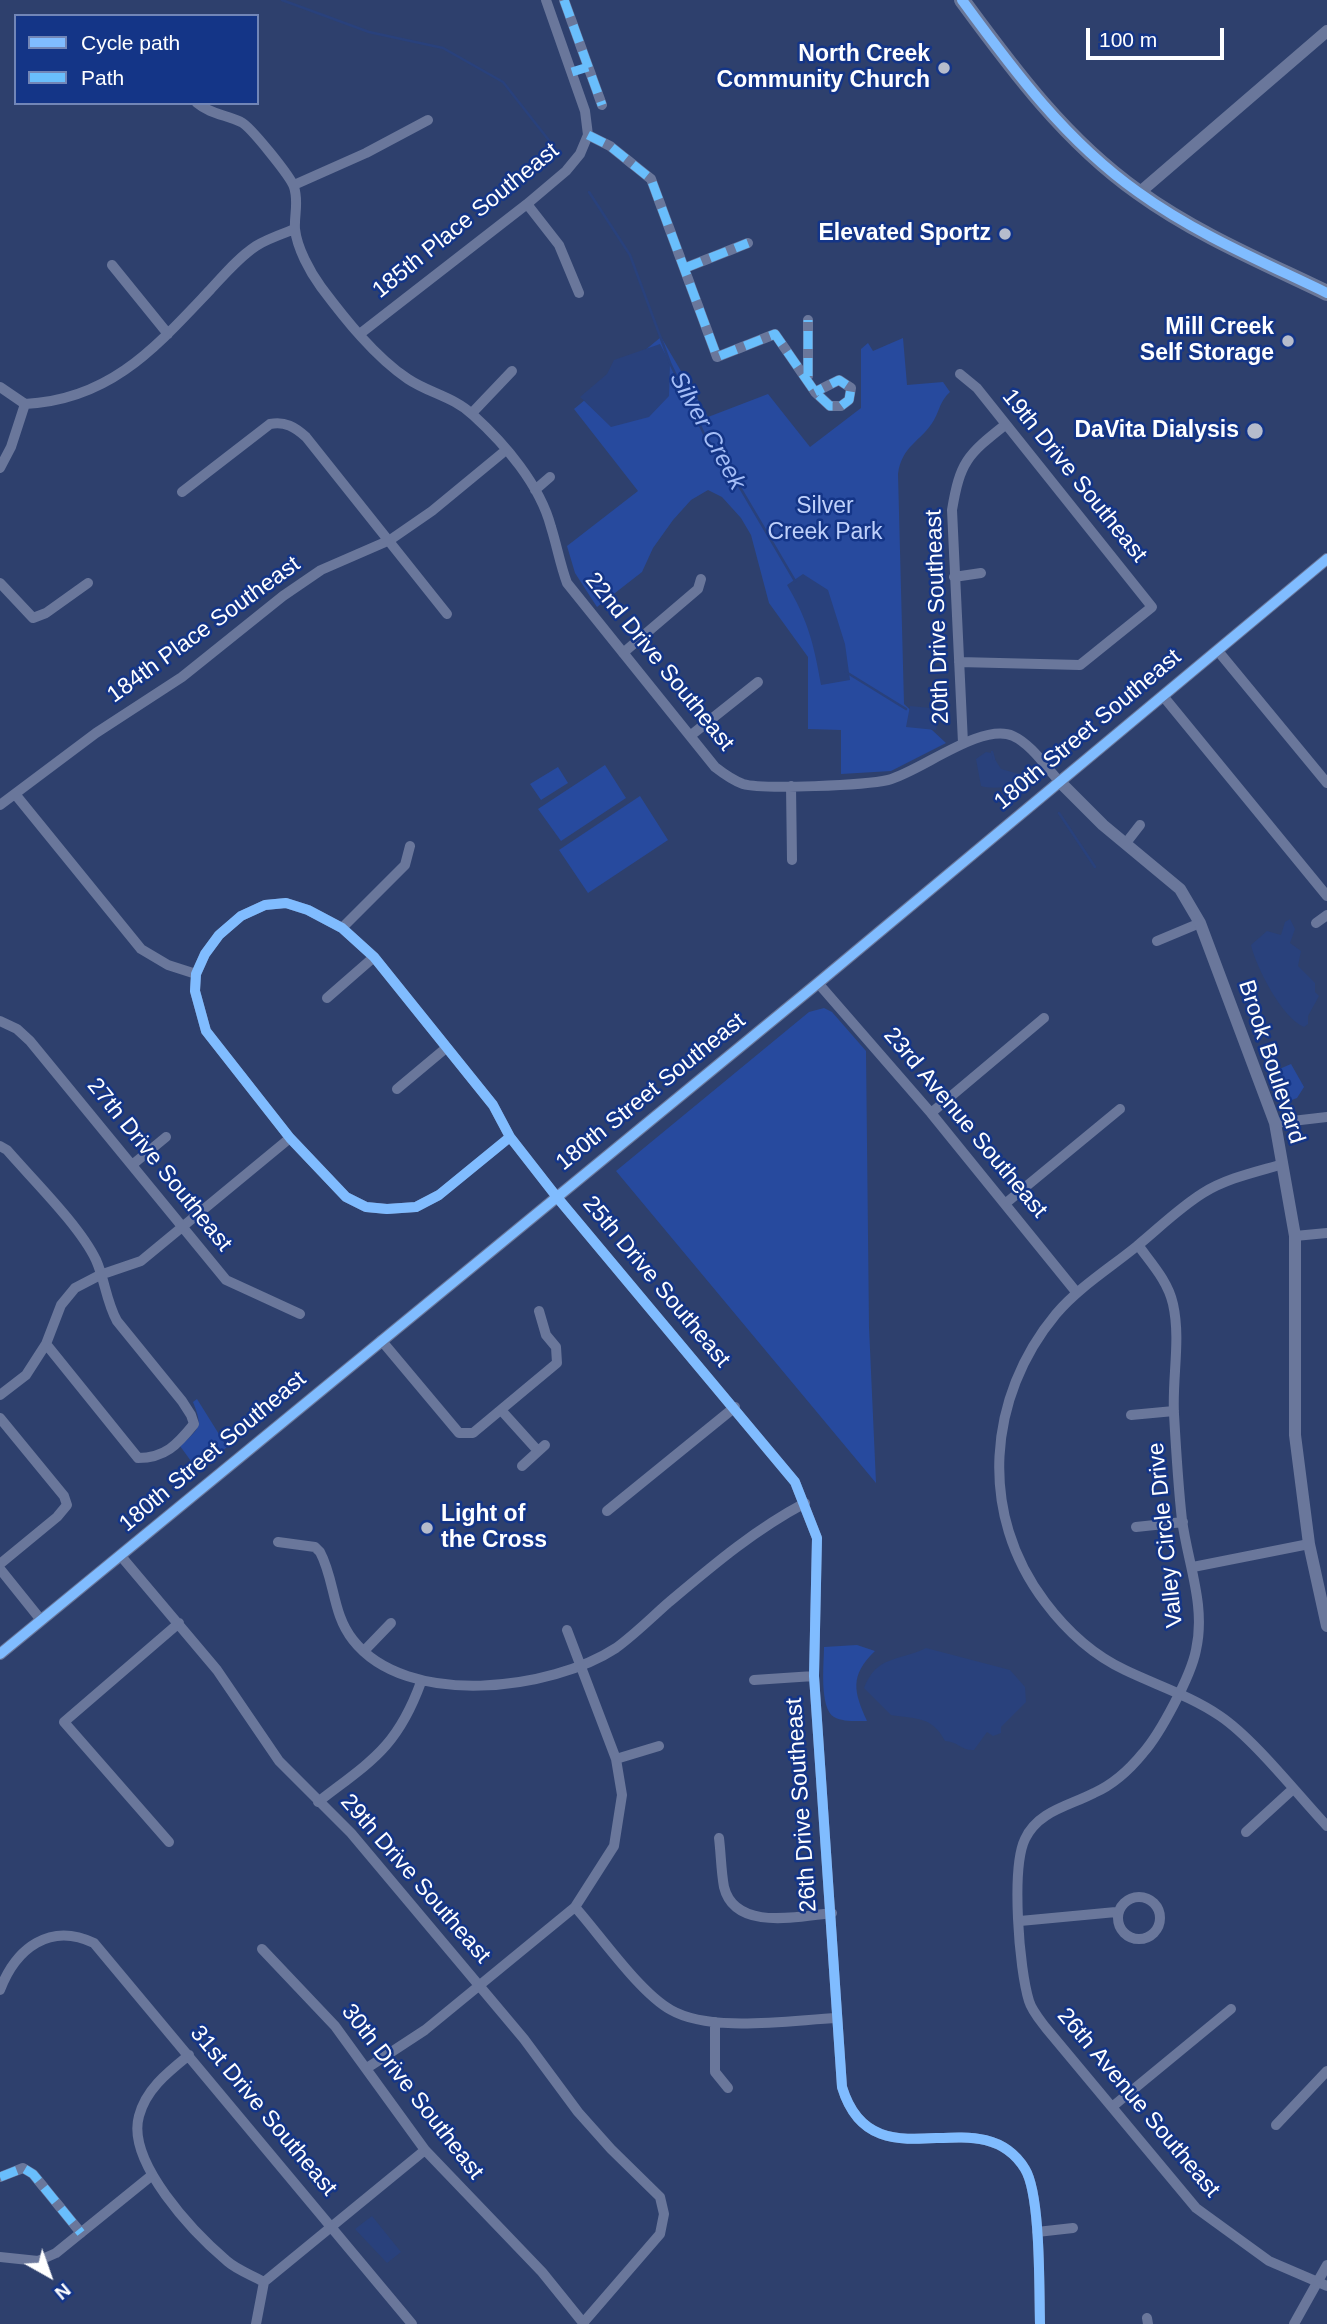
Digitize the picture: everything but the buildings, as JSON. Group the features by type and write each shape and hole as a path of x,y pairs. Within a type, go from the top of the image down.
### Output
{"main road":[{"path":"962,0 1015,73 1060,124 1139,193 1217,240 1327,293"}],"street":[{"path":"546,0 585,111 588,135 610,146 651,179 717,357 775,334 808,376 815,392"},
{"path":"564,0 602,105"},
{"path":"1139,193 1327,31"},
{"path":"572,72 588,67"},
{"path":"201,105 216,114 244,122 294,185 366,153 428,120"},
{"name":"185th Place Southeast","path":"361,333 566,171 580,154 588,135"},
{"name":"22nd Drive Southeast","path":"294,185 298,211 295,229 306,262 320,286 400,373 472,413 506,450 535,490 551,526 557,556 567,583 715,768 745,785 791,786 888,780 912,771 963,743 996,734 1011,735 1026,745 1059,781"},
{"path":"527,204 559,245 579,293"},
{"path":"0,387 25,404 54,402 113,379 168,334 240,258 257,245 295,229"},
{"path":"685,268 748,243"},
{"path":"112,265 168,334"},
{"path":"808,320 808,376"},
{"path":"472,413 512,371"},
{"name":"19th Drive Southeast","path":"959,662 1080,665 1152,607 977,388 960,374"},
{"path":"0,468 11,447 25,404"},
{"path":"182,492 261,429 281,423 296,428 390,540 447,614"},
{"name":"20th Drive Southeast","path":"963,743 952,510 958,475 973,450 1004,425"},
{"name":"184th Place Southeast","path":"0,805 96,733 182,677 283,596 321,570 390,540 432,511 506,450"},
{"path":"535,490 550,477"},
{"name":"180th Street Southeast","path":"0,1654 818,983 1327,559"},
{"path":"954,577 981,573"},
{"path":"622,653 698,589 701,579"},
{"path":"0,583 33,618 46,613 88,583"},
{"path":"1218,650 1327,783"},
{"path":"690,736 758,682"},
{"path":"1163,696 1327,896"},
{"name":"Brook Boulevard","path":"1059,781 1126,844 1181,889 1200,923 1275,1123 1296,1236 1295,1436 1309,1544 1327,1626"},
{"path":"791,786 792,860"},
{"path":"15,794 141,948 168,965 196,974 195,991 206,1031 290,1138 346,1198 366,1207 416,1207 439,1195 510,1137"},
{"path":"1126,844 1140,825"},
{"path":"342,928 405,865 410,846"},
{"name":"25th Drive Southeast","path":"196,974 219,936 241,916 265,905 286,903 308,910 342,928 374,957 493,1105 510,1137 556,1196 735,1407 795,1482 805,1503"},
{"path":"1316,923 1327,915"},
{"path":"1157,941 1200,923"},
{"path":"327,998 374,957"},
{"name":"23rd Avenue Southeast","path":"818,983 931,1113 1077,1293"},
{"path":"931,1113 1044,1018"},
{"name":"27th Drive Southeast","path":"0,1021 17,1029 30,1041 226,1280 300,1314"},
{"path":"397,1089 446,1048"},
{"path":"1006,1203 1119,1109"},
{"path":"1275,1123 1327,1117"},
{"path":"132,1165 166,1138"},
{"path":"0,1395 26,1375 46,1344 61,1305 75,1288 100,1275 141,1261 290,1138"},
{"path":"0,1146 7,1150 78,1233 95,1258 109,1306 117,1321 182,1401 194,1424 178,1444 158,1458 138,1458 46,1344"},
{"path":"1283,1164 1241,1176 1204,1193 1077,1293 1056,1315 1020,1368 1000,1430 999,1470 1009,1535 1044,1602 1088,1648 1122,1669 1220,1716 1327,1826"},
{"path":"1296,1236 1327,1233"},
{"name":"Valley Circle Drive","path":"1025,1839 1038,1822 1056,1808 1095,1793 1119,1777 1144,1752 1178,1694 1196,1652 1200,1619 1183,1522 1174,1411 1177,1338 1173,1303 1166,1283 1138,1245"},
{"path":"381,1340 459,1433 473,1433 557,1363 556,1347 546,1335 539,1311"},
{"path":"607,1511 735,1407"},
{"path":"501,1410 542,1448 522,1466"},
{"path":"1131,1415 1174,1411"},
{"path":"0,1419 64,1496 67,1504 57,1517 0,1567 41,1620"},
{"path":"278,1542 315,1547 320,1552 344,1627 364,1651 421,1682 463,1687 520,1680 580,1667 616,1647 741,1542 805,1503"},
{"name":"26th Drive Southeast","path":"805,1503 817,1538 814,1676 842,2087 847,2105 866,2127 881,2136 907,2140 958,2137 986,2139 1002,2146 1026,2171 1037,2232"},
{"path":"1136,1527 1183,1522"},
{"path":"1193,1567 1309,1544"},
{"name":"29th Drive Southeast","path":"120,1555 217,1670 279,1761 351,1833 524,2039 578,2112 660,2197 664,2214 660,2234 583,2324"},
{"path":"169,1842 64,1722 179,1623"},
{"path":"364,1651 391,1623"},
{"path":"367,2068 425,2030 575,1906 614,1846 622,1795 616,1759 567,1630"},
{"path":"754,1680 814,1676"},
{"path":"318,1802 383,1751 396,1736 411,1710 421,1682"},
{"path":"616,1759 659,1746"},
{"path":"1246,1832 1293,1789"},
{"path":"719,1838 725,1890 734,1904 746,1913 764,1918 832,1913"},
{"name":"26th Avenue Southeast","path":"1025,1839 1018,1863 1021,1965 1030,2004 1046,2028 1196,2208 1269,2261 1323,2284"},
{"path":"1020,1921 1116,1912 1125,1900 1144,1896 1157,1908 1159,1925 1150,1937 1136,1940 1120,1925 1116,1912"},
{"path":"575,1906 655,1999 685,2017 715,2022 837,2018"},
{"name":"31st Drive Southeast","path":"0,1990 9,1966 40,1940 56,1934 75,1934 94,1943 107,1954 412,2324"},
{"name":"30th Drive Southeast","path":"262,1949 335,2026 425,2150 542,2272 583,2324"},
{"path":"1112,2107 1231,2009"},
{"path":"715,2022 715,2072 727,2088"},
{"path":"189,2055 162,2078 146,2097 138,2117 141,2152 151,2176 229,2263 264,2282"},
{"path":"1276,2125 1327,2071"},
{"path":"256,2324 264,2282 330,2224 425,2150"},
{"path":"0,2177 23,2168 33,2174 81,2233"},
{"path":"0,2257 38,2261 56,2253 151,2176"},
{"path":"1040,2324 1037,2232 1073,2228"},
{"path":"1294,2324 1323,2284 1327,2265"}],"green space":[{"name":"Silver Creek Park","path":"661,337 708,417 768,394 810,447 861,408 861,349 868,343 873,351 903,338 907,385 943,382 950,392 929,427 903,456 898,474 904,704 946,743 891,771 841,774 841,730 808,729 808,657 769,603 751,535 741,518 722,497 708,490 691,500 673,520 653,548 642,572 597,607 575,573 567,546 638,491 574,409"},
{"path":"605,765 626,798 561,841 538,809"},
{"path":"558,767 568,783 541,800 530,784"},
{"path":"640,796 668,840 588,893 559,850"},
{"path":"824,1008 832,1012 866,1051 869,1327 876,1483 616,1171 809,1012"},
{"path":"1291,1064 1304,1087 1297,1098 1289,1101 1277,1070"},
{"path":"197,1399 227,1447 199,1472 180,1446 198,1427 193,1402"},
{"path":"857,1645 875,1651 861,1668 856,1684 867,1721 834,1717 829,1712 824,1695 824,1647"}],"shaded area":[{"path":"660,344 670,363 669,396 649,417 611,427 580,397 607,374 614,360"},
{"path":"803,574 828,590 845,644 850,680 821,685 809,633 787,585"},
{"path":"910,706 941,709 936,730 906,727"},
{"path":"986,752 991,753 1001,769 1030,777 1006,787 981,786 976,759"},
{"path":"1290,919 1295,929 1290,943 1301,951 1298,966 1315,983 1315,992 1319,996 1308,1016 1308,1024 1304,1027 1279,1003 1258,966 1251,945 1267,931 1281,935 1285,922"},
{"path":"926,1648 1010,1670 1025,1687 1026,1702 1001,1727 1001,1733 993,1736 987,1732 974,1750 945,1741 935,1727 922,1720 891,1715 864,1688 869,1677 889,1661"},
{"path":"372,2216 401,2252 387,2263 355,2229"}],"waterway":[{"name":"Silver Creek","path":"282,0 369,32 443,48 503,82 551,143"},
{"name":"Silver Creek","path":"589,192 630,255 670,363 706,438 725,462 795,581"},
{"name":"Silver Creek","path":"846,672 906,709"},
{"name":"Silver Creek","path":"992,752 994,759"},
{"name":"Silver Creek","path":"1059,813 1095,867"}],"marked path":[{"path":"564,0 602,105"},
{"path":"572,72 588,67"},
{"path":"588,135 610,146 651,179 717,357 775,334 815,392 830,406 841,406 849,400 851,388 839,380 815,392"},
{"path":"685,268 748,243"},
{"path":"808,320 808,376"},
{"path":"0,2177 23,2168 33,2174 81,2233"}],"cycle path":[{"path":"962,0 1042,104 1112,172 1183,221 1230,247 1327,293"},
{"path":"0,1654 818,983 1327,559"},
{"path":"510,1137 439,1195 416,1207 366,1207 346,1197 290,1138 206,1031 195,991 196,974 205,954 219,935 241,916 265,905 286,903 308,910 342,928 374,957 493,1105 510,1137 556,1196 795,1482 817,1538 814,1676 842,2087 857,2117 877,2132 902,2138 982,2139 1005,2148 1025,2169 1037,2221 1040,2324"}],"place":[{"name":"North Creek Community Church","path":"944,68"},
{"name":"Elevated Sportz","path":"1005,234"},
{"name":"Mill Creek Self Storage","path":"1288,341"},
{"name":"DaVita Dialysis","path":"1255,431"},
{"name":"Light of the Cross","path":"427,1528"}]}
